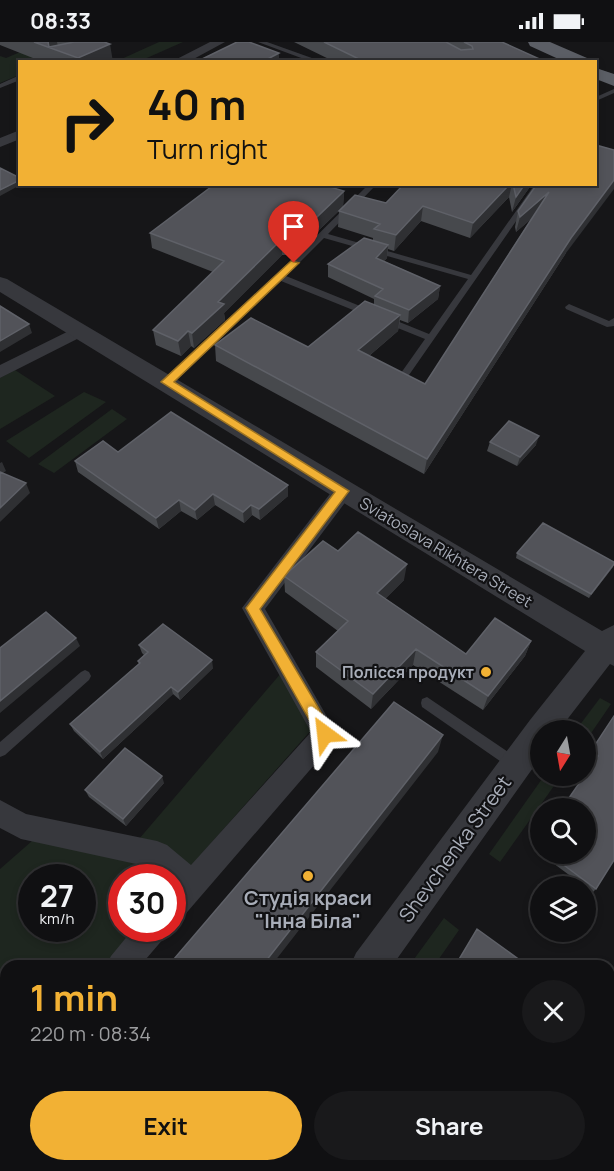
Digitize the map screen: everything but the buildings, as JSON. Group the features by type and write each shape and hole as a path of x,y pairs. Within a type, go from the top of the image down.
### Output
{"highway":[{"path":"524,42 564,60"},
{"path":"536,42 576,60"},
{"path":"597,68 614,76"},
{"path":"597,73 614,81"}],"street":[{"path":"181,60 219,42"},
{"path":"0,143 18,135"},
{"name":"Sviatoslava Rikhtera Street","path":"0,283 343,491 611,646"},
{"path":"0,372 79,331"},
{"path":"186,893 325,734 253,608 343,491"},
{"name":"Shevchenka Street","path":"549,720 611,646"},
{"name":"Shevchenka Street","path":"373,960 530,745"},
{"path":"0,813 21,826 157,855 194,884"},
{"path":"126,960 142,942"}],"lane":[{"path":"261,42 314,60"},
{"path":"0,86 18,78"},
{"path":"597,99 614,91"},
{"path":"166,382 280,277 372,186"},
{"path":"406,374 537,186"},
{"path":"323,235 472,278"},
{"path":"280,277 431,338"},
{"path":"569,307 610,325 614,321"},
{"path":"0,751 85,676"},
{"path":"427,703 516,765"}],"shaded area":[{"path":"159,42 183,42 142,60 119,60"},
{"path":"30,48 49,60 18,60 18,75 0,83 0,56 6,58"},
{"path":"15,370 55,396 0,429 0,378"},
{"path":"84,392 106,402 29,458 6,441"},
{"path":"112,409 127,419 54,473 38,464"},
{"path":"282,672 313,728 189,868 186,864 182,864 139,839"},
{"path":"600,698 611,704 596,726 596,720 584,720"},
{"path":"537,786 554,786 545,798 530,798 530,820 500,862 489,854"},
{"path":"32,841 151,864 108,864 108,942 127,942 111,960 0,960 0,869"},
{"path":"444,918 459,930 438,960 413,960"}],"place":[{"name":"Полісся продукт","path":"486,672"},
{"name":"Студія краси \"Інна Біла\"","path":"308,876"}],"route":[{"path":"294,263 166,382 343,491 253,608 325,734"}]}
